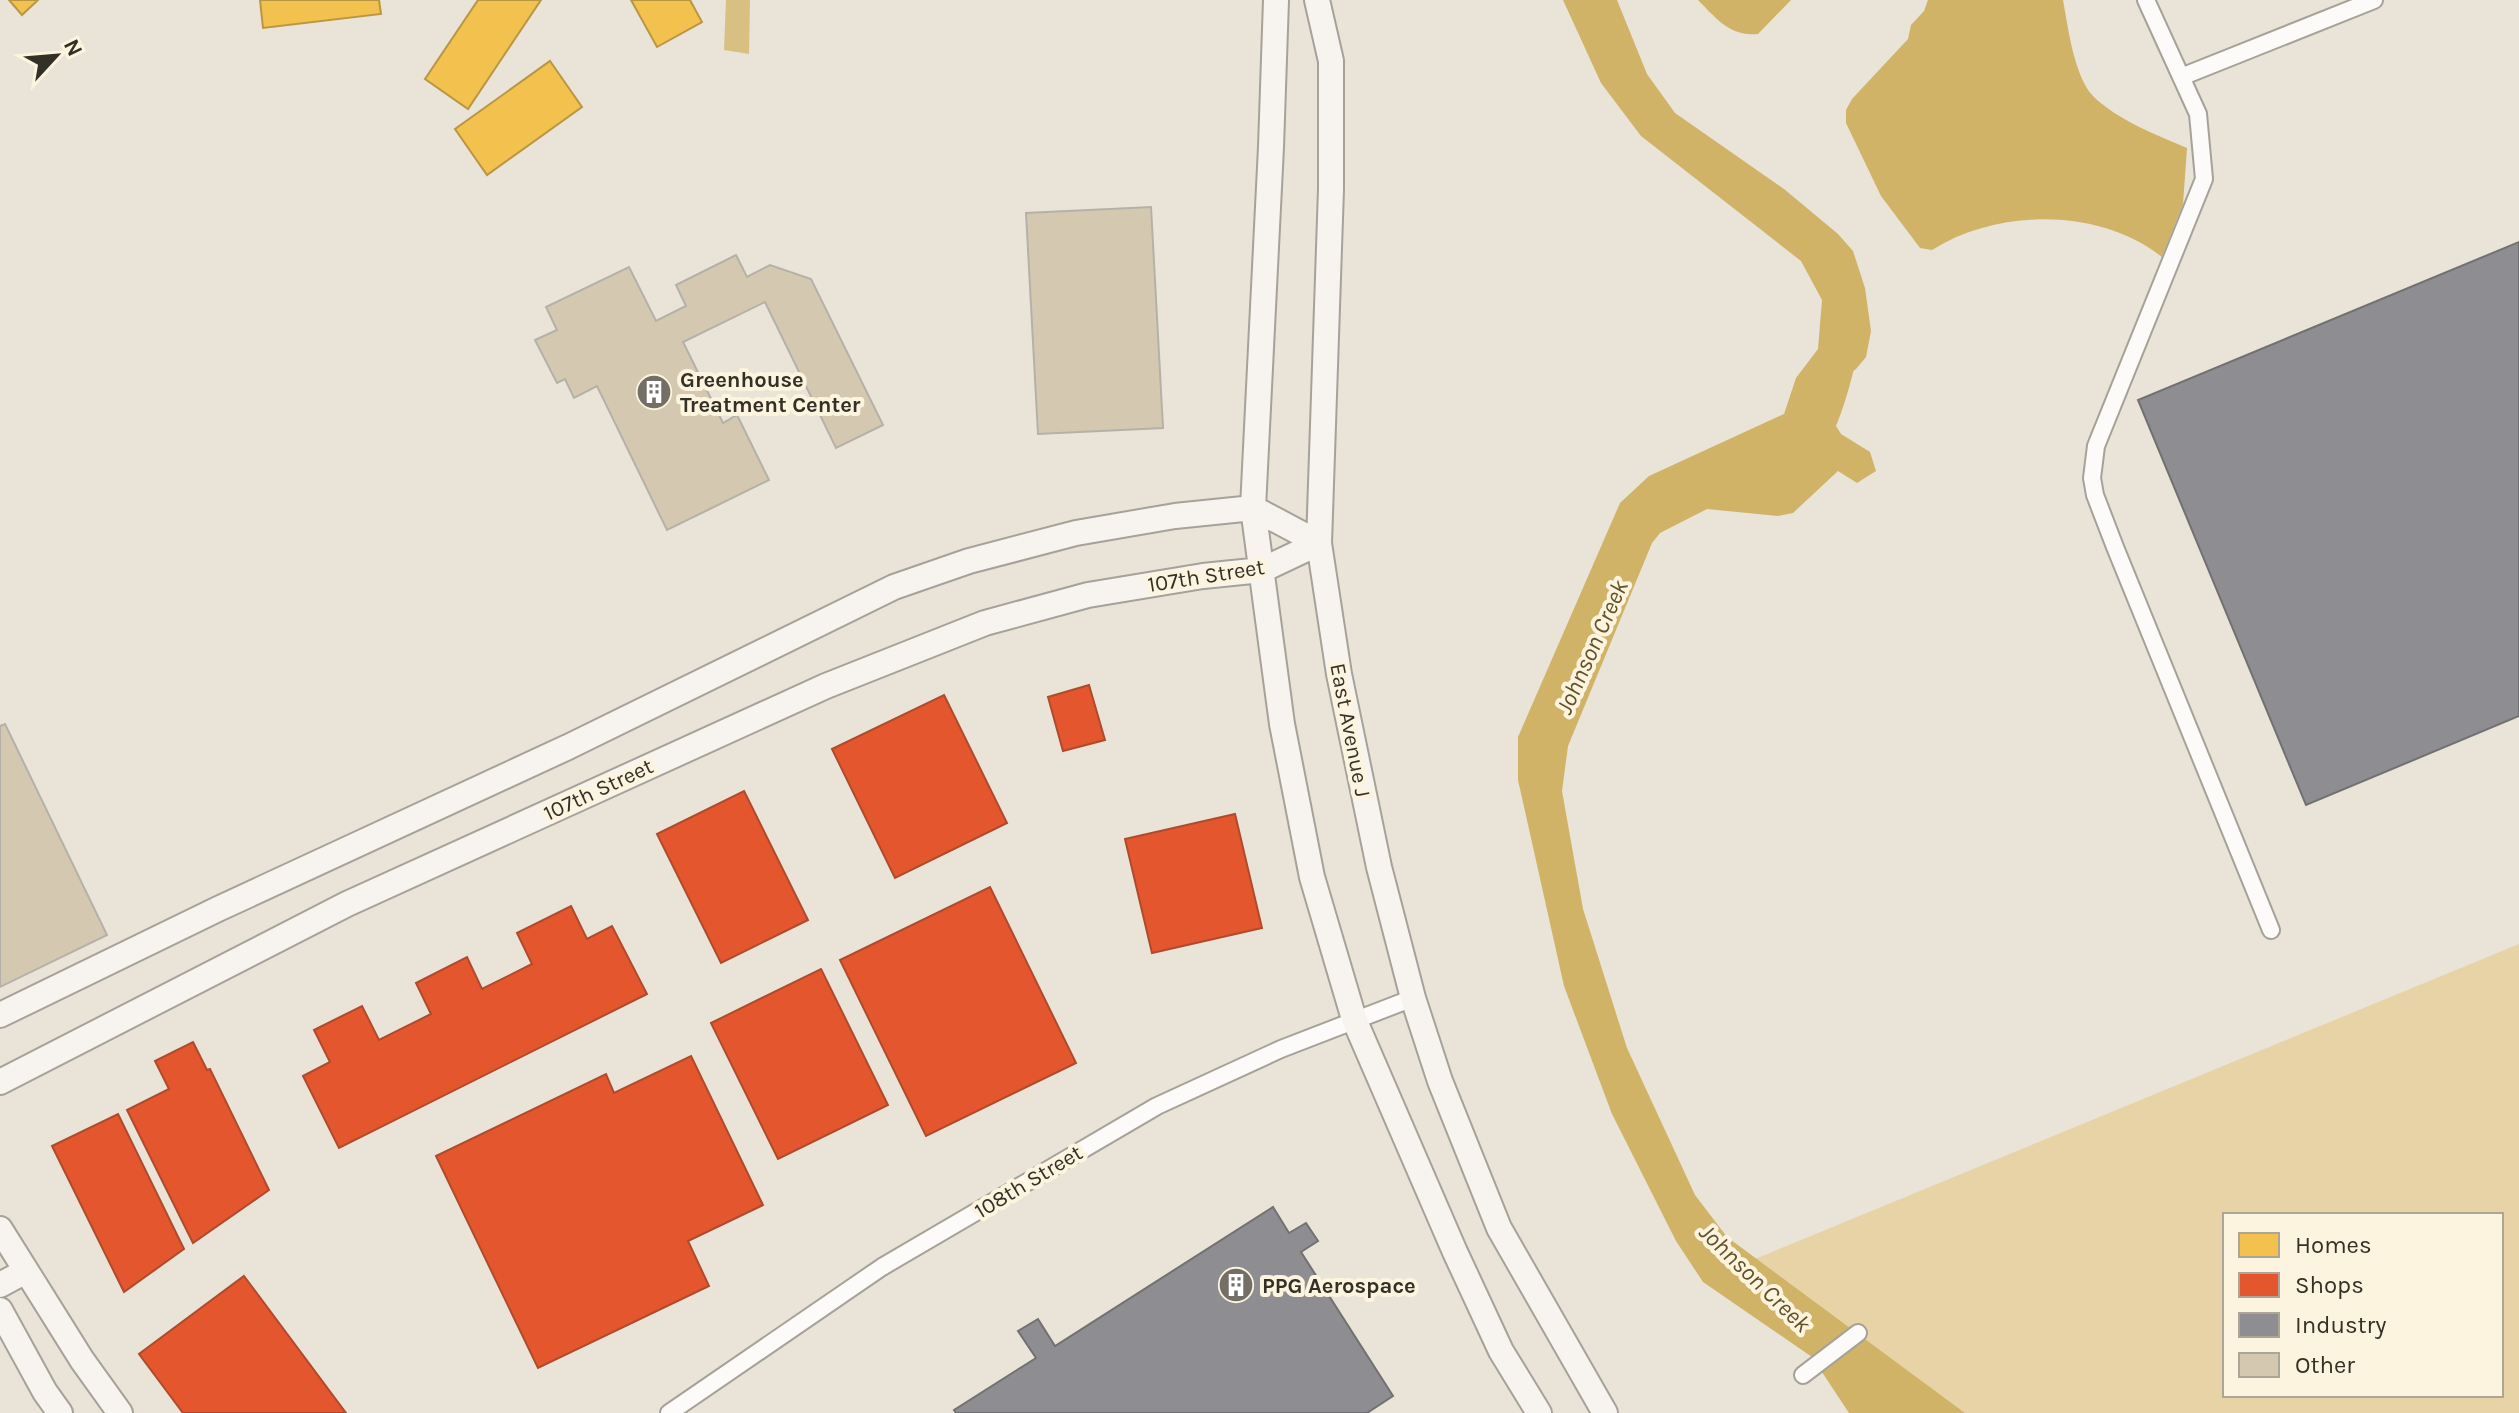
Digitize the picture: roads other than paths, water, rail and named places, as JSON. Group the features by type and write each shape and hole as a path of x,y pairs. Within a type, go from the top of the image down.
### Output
{"street":[{"path":"1276,0 1253,508 1282,724 1312,877 1354,1019 1461,1267 1501,1351 1539,1413"},
{"name":"East Avenue J","path":"1317,0 1331,61 1331,189 1319,543 1339,674 1379,867 1413,998 1440,1081 1499,1228 1605,1413"},
{"path":"2146,0 2198,114 2204,179 2096,446 2092,478 2095,495 2115,547 2271,930"},
{"path":"2181,77 2374,0"},
{"path":"0,1015 218,909 568,747 894,587 969,561 1076,533 1175,516 1253,508 1319,543"},
{"name":"107th Street","path":"0,1082 347,904 826,686 985,623 1088,595 1203,576 1262,570 1319,543"},
{"name":"108th Street","path":"669,1413 882,1267 1119,1127 1186,1093 1354,1019 1413,998"},
{"path":"0,1229 113,1411"},
{"path":"0,1285 26,1271"},
{"path":"0,1310 60,1413"},
{"path":"1803,1375 1858,1333"}],"water":[{"path":"1563,0 1617,0 1647,74 1675,113 1784,189 1838,234 1853,251 1865,288 1871,331 1866,357 1837,383 1818,389 1818,397 1841,434 1870,452 1876,471 1857,483 1838,471 1793,513 1778,516 1707,509 1660,533 1652,543 1568,746 1562,791 1583,909 1627,1048 1695,1195 1727,1237 1965,1413 1849,1413 1812,1357 1703,1282 1676,1241 1612,1114 1564,986 1518,780 1518,737 1620,503 1649,476 1784,414 1796,378 1818,349 1822,300 1801,261 1641,136 1601,83"},
{"path":"1698,0 1791,0 1758,34 1748,34 1724,25"},
{"path":"1928,0 2063,0 2076,64 2093,96 2125,120 2187,148 2183,204 2162,257 2137,241 2109,229 2049,219 1987,226 1932,250 1920,248 1881,196 1846,123 1846,110 1852,99 1908,39 1911,25 1924,11"}],"waterway":[{"name":"Johnson Creek","path":"1803,447 1823,411 1843,338"}],"place":[{"name":"Greenhouse Treatment Center","path":"654,392"},
{"name":"PPG Aerospace","path":"1236,1285"}]}
